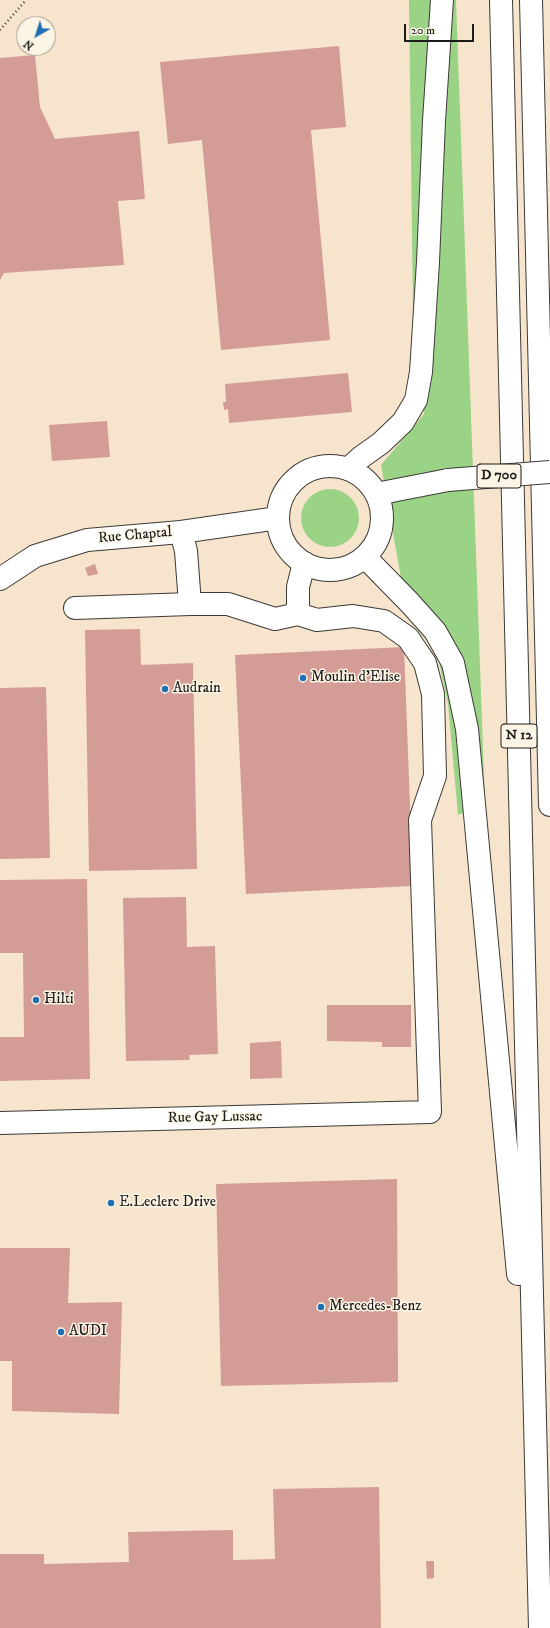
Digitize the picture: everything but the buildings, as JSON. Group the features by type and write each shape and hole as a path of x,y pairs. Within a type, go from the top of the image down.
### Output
{"main road":[{"path":"348,469 360,458 381,443 403,422 416,400 422,372 434,121 442,0"},
{"name":"N 12","path":"501,0 540,1628"},
{"name":"N 12","path":"531,0 550,805"},
{"path":"332,466 348,469 359,475 369,484 376,494 381,514 380,534 374,546 365,557 351,566 335,570 319,569 304,563 293,555 285,544 280,532 278,518 280,502 288,487 300,475 315,468 332,466"},
{"name":"D 700","path":"376,494 448,480 550,472"},
{"name":"Rue Chaptal","path":"0,579 35,556 86,540 181,532 278,518"},
{"path":"181,532 186,551 190,604"},
{"path":"365,557 435,631 453,663 467,729 536,1473"},
{"path":"75,608 228,604 275,619 298,614 298,587 304,563"},
{"name":"Rue Gay Lussac","path":"0,1123 430,1112 420,820 435,776 433,694 425,663 408,638 384,621 353,616 318,620 298,614"}],"path":[{"path":"0,30 26,0"}],"green space":[{"path":"409,0 456,0 485,804 458,815 448,704 437,653 403,611 401,578 381,465 424,414 413,313"},
{"path":"330,489 346,494 354,502 359,518 354,534 346,542 330,547 314,542 306,534 301,518 306,502 314,494"}],"place":[{"name":"Moulin d'Elise","path":"303,678"},
{"name":"Audrain","path":"165,689"},
{"name":"Hilti","path":"36,1000"},
{"name":"E.Leclerc Drive","path":"111,1203"},
{"name":"Mercedes-Benz","path":"321,1307"},
{"name":"AUDI","path":"61,1332"}]}
